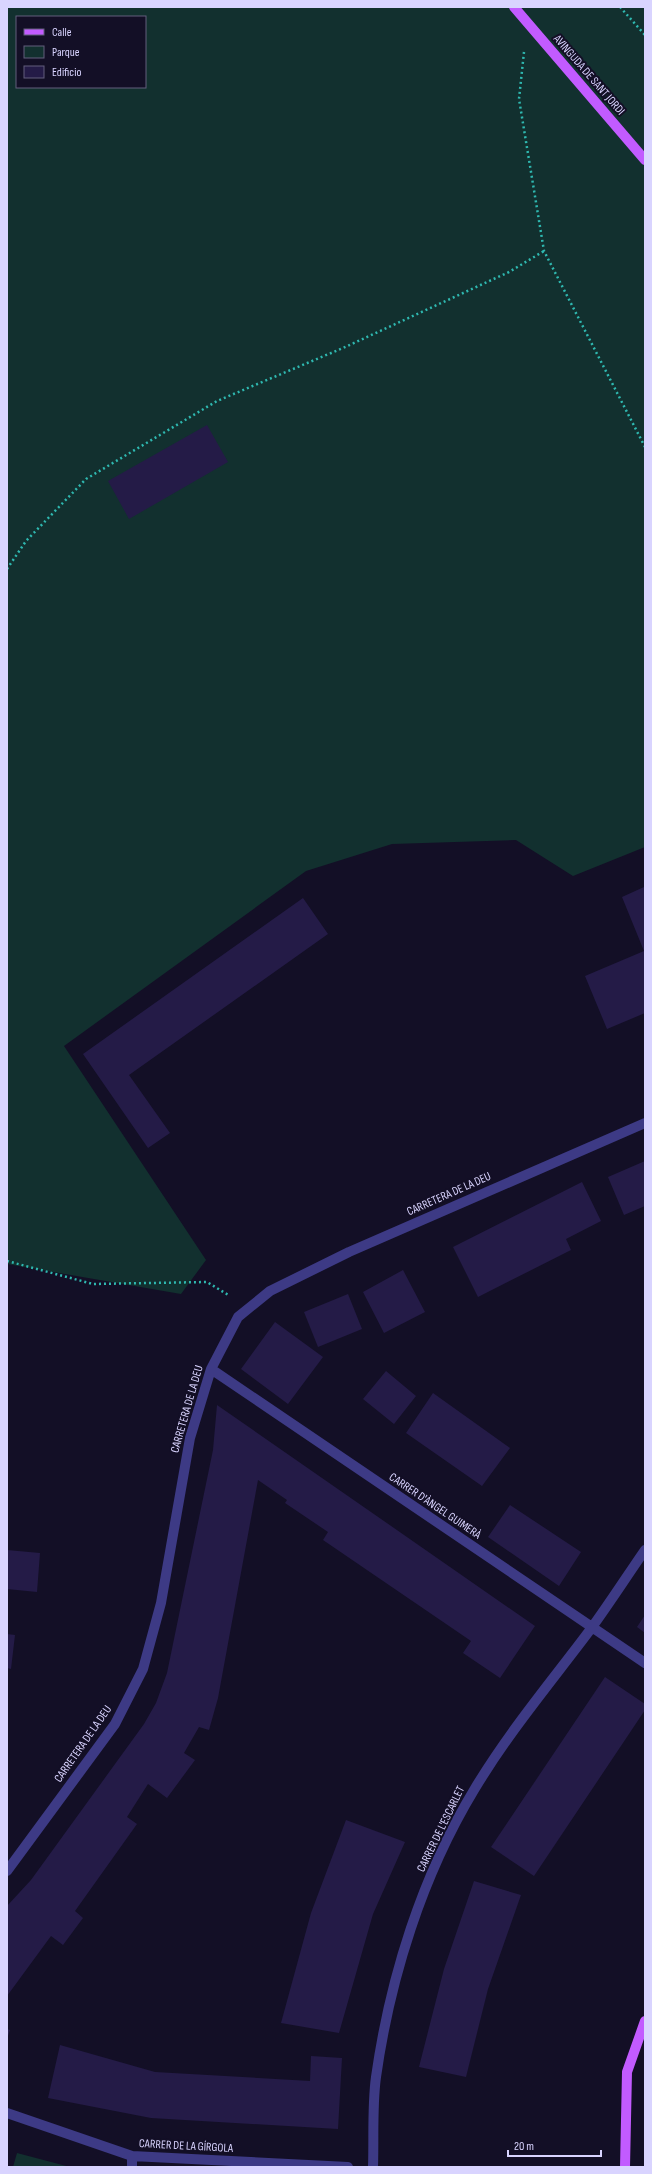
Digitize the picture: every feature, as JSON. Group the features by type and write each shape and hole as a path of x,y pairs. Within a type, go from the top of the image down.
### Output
{"main road":[{"name":"AVINGUDA DE SANT JORDI","path":"514,7 645,160"},
{"path":"625,2167 627,2072 645,2021"}],"street":[{"name":"CARRETERA DE LA DEU","path":"7,1871 115,1724 143,1669 161,1603 190,1438 210,1368 238,1317 270,1291 349,1252 645,1123"},
{"name":"CARRER D'ÀNGEL GUIMERÀ","path":"210,1368 645,1664"},
{"name":"CARRER DE L'ESCARLET","path":"373,2167 375,2078 388,2012 418,1908 443,1849 474,1790 524,1718 591,1628 645,1550"},
{"name":"CARRER DE LA GÍRGOLA","path":"7,2112 132,2156 348,2167"},
{"path":"132,2156 132,2167"}],"path":[{"path":"620,7 645,35"},
{"path":"527,22 519,99 544,251 645,447"},
{"path":"7,569 26,541 86,479 217,402 343,348 509,272 544,251"},
{"path":"7,1261 93,1284 207,1282 250,1307"}],"green space":[{"path":"7,7 645,7 645,847 573,876 516,840 392,844 306,871 64,1046 206,1260 181,1294 7,1264"},
{"path":"17,2153 70,2167 13,2167"}],"building":[{"path":"207,425 228,462 129,519 108,481"},
{"path":"644,887 645,1013 607,1029 585,976 644,951 622,897"},
{"path":"303,898 328,934 129,1075 170,1133 148,1148 83,1054"},
{"path":"645,1161 645,1206 624,1215 608,1177"},
{"path":"582,1182 601,1221 566,1239 571,1250 478,1297 453,1247"},
{"path":"403,1270 425,1312 384,1333 363,1292"},
{"path":"348,1294 362,1329 318,1347 304,1312"},
{"path":"275,1322 323,1357 288,1404 241,1369"},
{"path":"386,1371 416,1396 394,1424 363,1399"},
{"path":"433,1393 510,1448 482,1486 406,1433"},
{"path":"217,1405 535,1626 500,1678 463,1653 471,1641 323,1540 328,1532 285,1503 287,1500 258,1480 218,1698 209,1730 199,1727 184,1753 195,1760 167,1798 148,1784 127,1817 137,1824 75,1911 83,1918 63,1945 51,1936 7,1996 7,1906 31,1880 144,1724 156,1703 167,1673 213,1450"},
{"path":"510,1505 581,1552 559,1586 488,1537"},
{"path":"7,1550 40,1553 37,1592 7,1589"},
{"path":"645,1615 645,1633 637,1627"},
{"path":"7,1634 15,1635 11,1669 7,1668"},
{"path":"605,1677 645,1704 645,1710 534,1876 491,1847"},
{"path":"346,1820 405,1842 373,1914 339,2033 281,2023 311,1913"},
{"path":"474,1881 521,1895 488,1989 466,2077 419,2067 444,1969"},
{"path":"7,2029 10,2030 7,2039"},
{"path":"60,2045 155,2072 310,2081 311,2056 342,2058 338,2129 151,2118 48,2098"}]}
